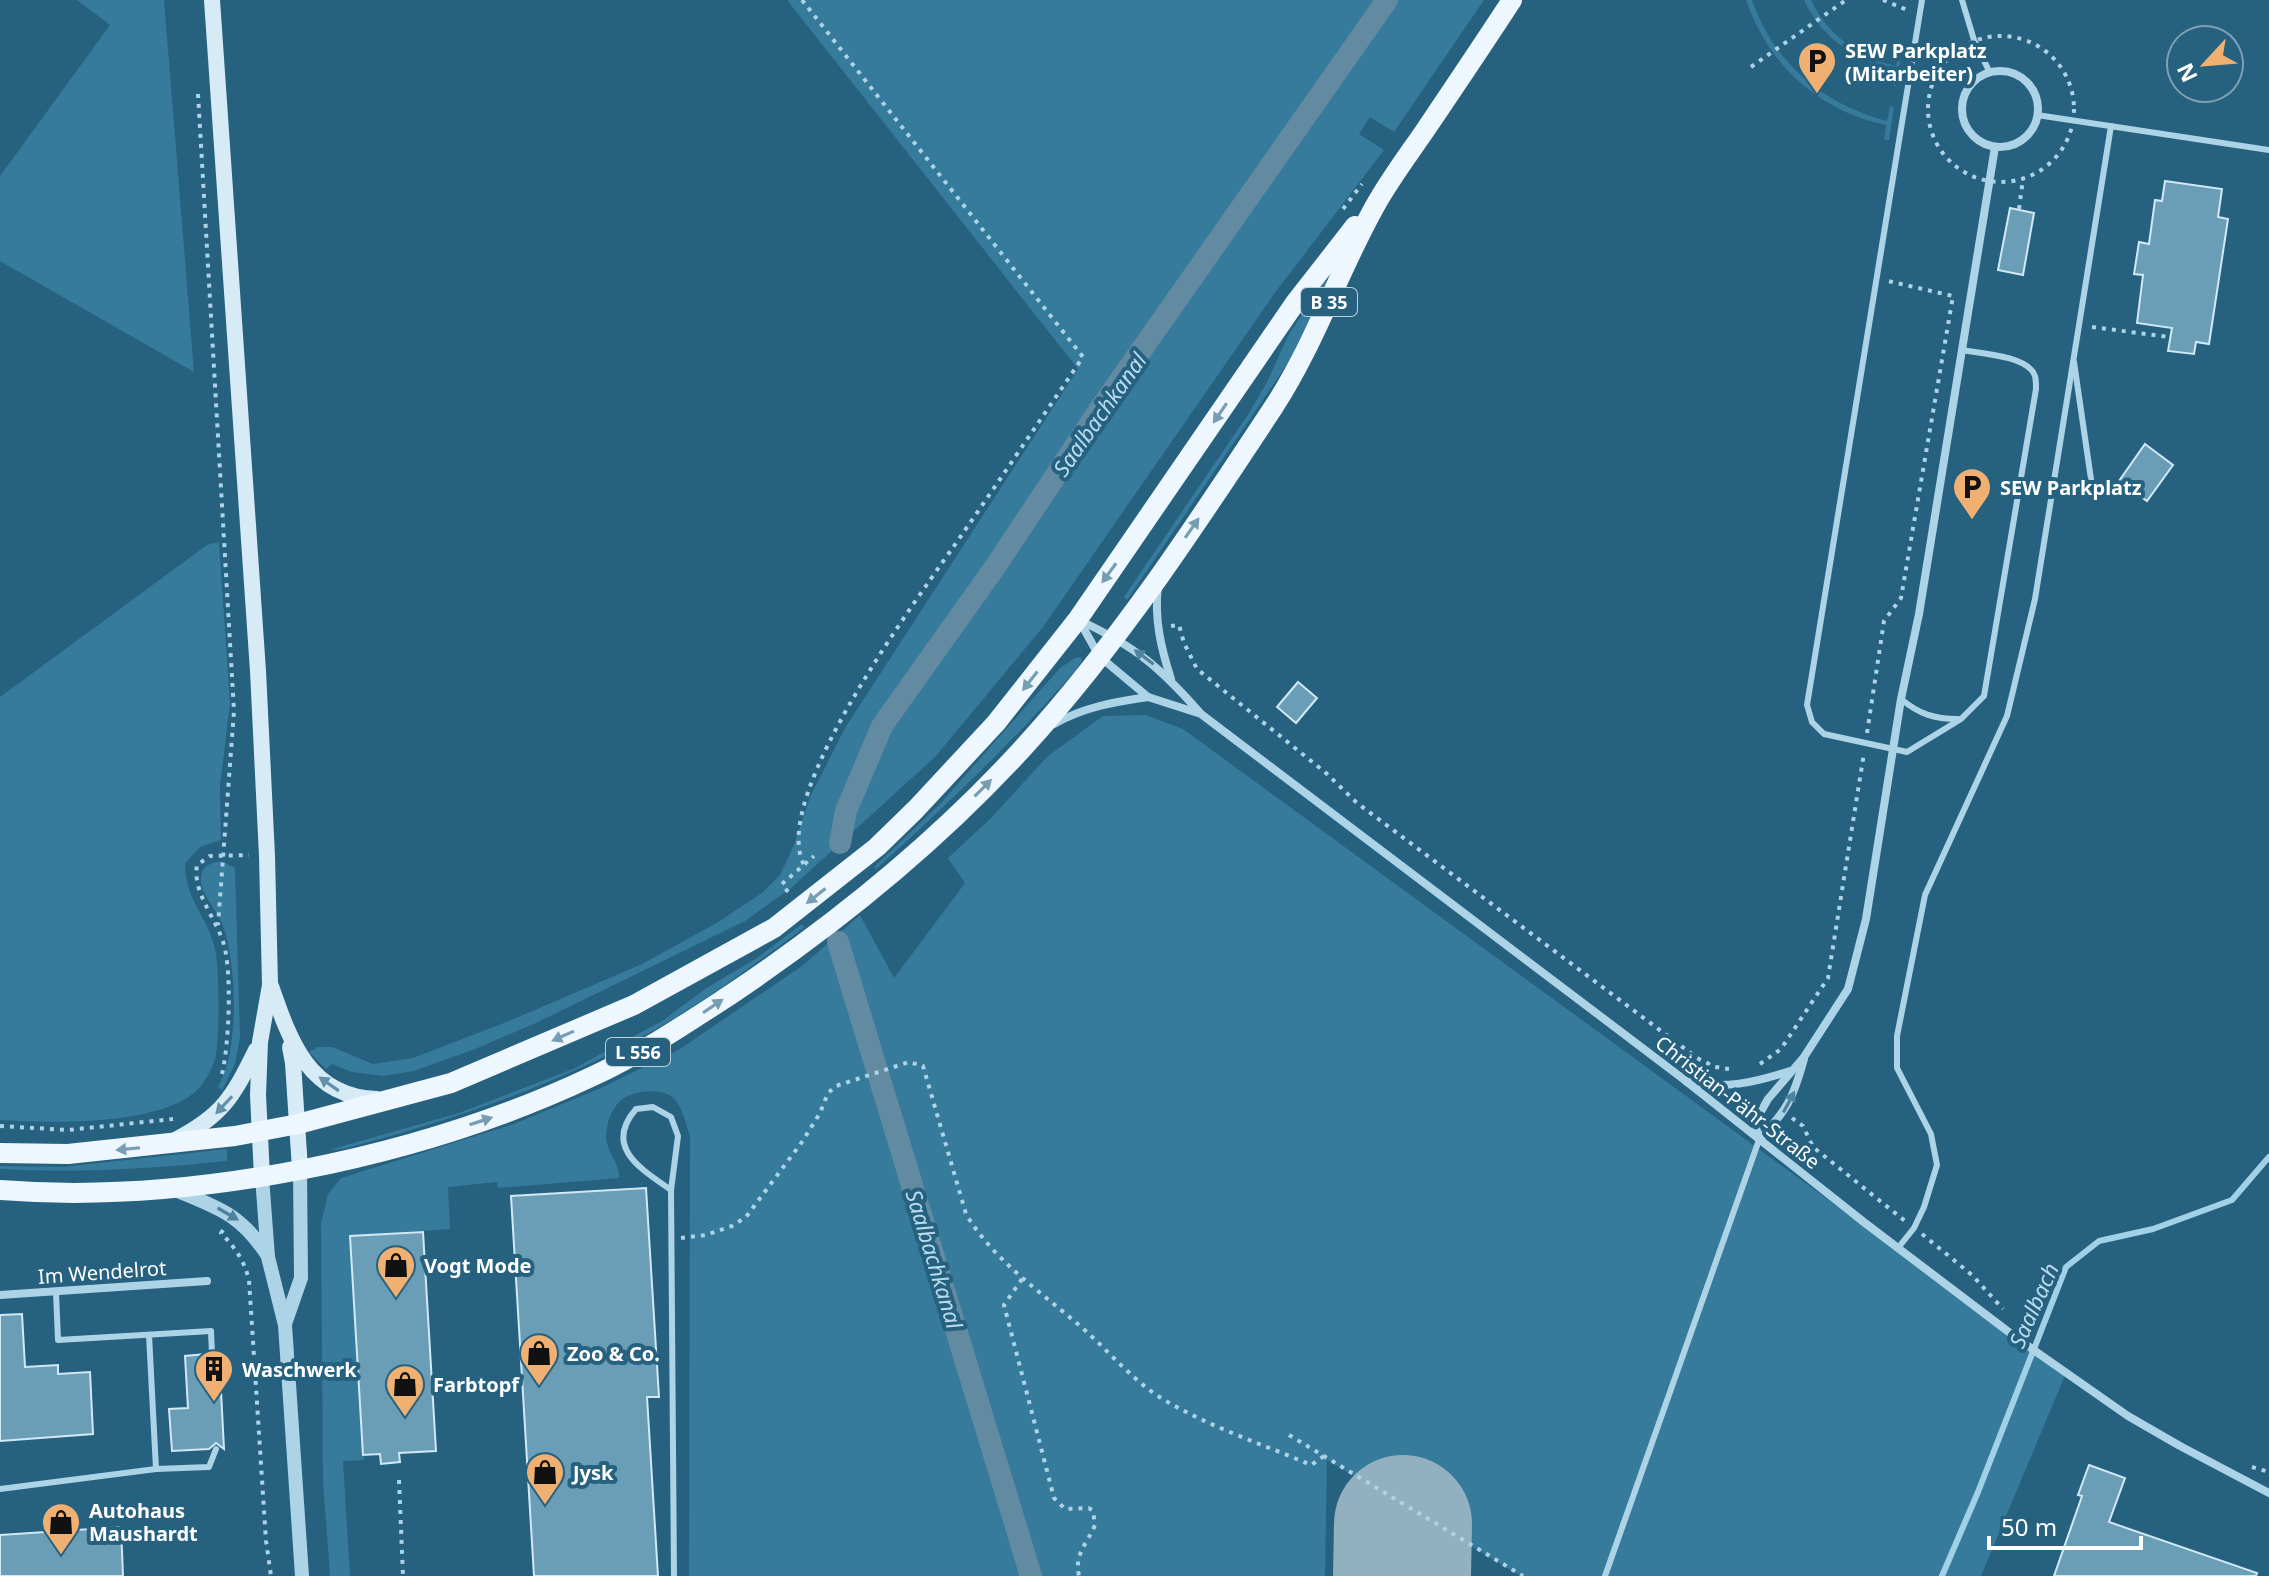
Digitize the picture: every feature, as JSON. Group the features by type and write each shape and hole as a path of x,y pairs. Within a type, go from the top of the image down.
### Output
{"main road":[{"path":"212,0 258,671 267,856 270,985 260,1042 258,1095 262,1177"},
{"name":"B 35","path":"1099,656 1159,575 1278,401 1315,334 1347,260 1377,202 1512,0"},
{"name":"B 35","path":"1078,619 1295,303 1377,202"},
{"name":"L 556","path":"0,1153 68,1154 164,1145 298,1124 451,1083 493,1068 634,1005 774,928 877,847 996,723 1078,619"},
{"name":"L 556","path":"0,1190 37,1193 173,1189 262,1177 406,1145 507,1113 594,1076 674,1032 796,950 845,911 932,837 1033,737 1099,656"},
{"path":"270,985 297,1053 332,1089 358,1099 392,1100"},
{"path":"287,1033 293,1063 300,1169"},
{"path":"164,1145 196,1129 227,1104 260,1042"}],"street":[{"path":"2003,72 2015,74 2025,81 2037,102 2037,115 2027,136 2018,143 1995,147 1982,143 1972,135 1962,112 1969,87 1978,78 2003,72"},
{"path":"1759,1140 1756,1127 1759,1115 1790,1071 1804,1057 1848,989 1871,896 1892,750 1919,614 1995,147"},
{"path":"1159,575 1156,604 1158,629 1171,680"},
{"name":"Christian-Pähr-Straße","path":"1078,619 1143,655 1171,680 1201,714 1686,1081 2018,1339 2128,1416 2269,1493"},
{"name":"Christian-Pähr-Straße","path":"1078,619 1099,656 1148,697 1201,714"},
{"path":"1033,737 1072,714 1102,704 1148,697"},
{"path":"1759,1140 1784,1113 1794,1094 1804,1057"},
{"path":"1686,1081 1713,1087 1753,1082 1790,1071"},
{"path":"285,1325 301,1278 300,1169"},
{"path":"262,1177 268,1257 285,1325 302,1576"},
{"path":"173,1189 231,1214 242,1222 268,1257"},
{"name":"Im Wendelrot","path":"0,1295 207,1281"}],"lane":[{"path":"1922,0 1807,705 1812,722 1824,734 1907,752 1961,719 1984,696 2036,389 2035,376 2029,366 1961,350"},
{"path":"1962,0 1974,40 1990,73"},
{"path":"2037,115 2269,150"},
{"path":"1898,1248 1914,1228 1924,1207 1937,1165 1931,1134 1897,1068 1897,1036 1925,895 2007,716 2035,599 2111,126"},
{"path":"2073,354 2093,493"},
{"path":"1901,699 1915,711 1936,719 1961,719"},
{"path":"671,1190 640,1168 626,1151 622,1137 625,1122 636,1109 653,1107 671,1117 678,1136 671,1190 674,1576"},
{"path":"1605,1576 1759,1140"},
{"path":"56,1292 58,1340 211,1331 212,1354"},
{"path":"149,1335 156,1469"},
{"path":"0,1489 156,1469 209,1467 216,1449"}],"path":[{"path":"802,0 1083,357 872,667 834,731 805,800 798,838 804,865"},
{"path":"1751,67 1846,0"},
{"path":"1883,0 1920,13"},
{"path":"1996,35 2017,37 2038,45 2055,59 2067,77 2073,98 2073,120 2068,140 2057,157 2042,170 2006,183 1989,182 1966,174 1947,160 1934,140 1927,116 1929,92 1938,70 1954,52 1974,40 1996,35"},
{"path":"198,93 233,696 218,925"},
{"path":"2019,209 2023,179"},
{"path":"1158,629 1179,625 1197,669 1326,773 1357,803 1481,898 1697,1058 1715,1067 1751,1070 1781,1049 1828,978 1884,621 1901,598 1953,296 1888,282"},
{"path":"2078,325 2169,337"},
{"path":"217,1083 223,1073 229,1038 226,950 195,876 197,865 210,856 267,856"},
{"path":"777,901 788,892 782,884 814,856"},
{"path":"671,1239 706,1235 732,1226 746,1217 802,1142 828,1093 844,1081 909,1062 923,1066 966,1214 976,1231 1022,1279 1160,1398 1311,1465 1324,1456"},
{"path":"1751,1070 1753,1082"},
{"path":"1784,1113 1803,1126 1813,1147 1972,1275 2001,1304 2018,1339"},
{"path":"0,1126 68,1130 167,1121 180,1115"},
{"path":"231,1214 221,1233 239,1252 249,1280 271,1576"},
{"path":"1022,1279 1004,1305 1054,1498 1065,1509 1089,1508 1093,1511 1095,1525 1076,1564 1079,1576"},
{"path":"1289,1435 1523,1576"},
{"path":"399,1480 403,1576"}],"shaded area":[{"path":"77,0 164,0 194,372 0,261 0,176 110,25"},
{"path":"787,0 1484,0 1394,132 1370,117 1359,134 1384,150 1274,294 1043,627 935,757 791,888 745,921 536,1023 414,1071 383,1076 352,1072 332,1064 326,1069 309,1052 318,1047 332,1047 373,1064 413,1058 642,964 715,924 762,893 780,875 810,797 845,728 1078,369"},
{"path":"1746,0 1752,0 1773,43 1804,78 1822,92 1864,114 1887,121 1890,106 1894,107 1889,140 1884,140 1886,125 1839,108 1799,82 1768,45"},
{"path":"1804,0 1811,0 1835,34 1857,51 1896,66 1899,51 1902,52 1896,86 1893,86 1895,72 1841,46 1820,26"},
{"path":"1324,281 1328,282 1288,363 1127,600 1124,597 1249,413 1289,334"},
{"path":"219,542 230,703 220,786 221,840 200,847 185,863 189,889 209,930 216,954 218,1023 214,1062 201,1086 185,1099 162,1109 106,1120 0,1120 0,697 207,545"},
{"path":"1081,657 1082,661 1075,671 1003,748 876,869 874,867 939,805 1060,668"},
{"path":"1146,715 1183,729 2066,1373 1981,1576 1521,1576 1327,1460 1325,1576 689,1576 690,1136 676,1101 665,1094 651,1091 624,1098 610,1115 606,1137 619,1178 498,1188 497,1182 448,1187 450,1229 350,1236 364,1460 343,1461 350,1576 330,1576 323,1481 321,1223 328,1194 341,1178 514,1124 601,1088 680,1049 802,966 860,915 894,978 965,883 948,858 991,818 1048,756 1103,716"},
{"path":"221,861 235,868 240,1037 235,1064 222,1090 218,1087 225,1071 233,1029 231,960 222,923 201,885 207,866"},
{"path":"802,924 805,927 709,996 576,1070 500,1101 422,1127 329,1150 459,1113 573,1069 662,1021"},
{"path":"227,1149 227,1161 199,1164 85,1170 0,1169 0,1166 62,1167"}],"building":[{"path":"2165,181 2222,189 2218,217 2228,219 2209,344 2196,342 2194,354 2168,351 2172,328 2137,323 2143,275 2134,274 2139,242 2149,244 2155,200 2162,201"},
{"path":"2010,208 2034,213 2023,275 1998,270"},
{"path":"2145,444 2173,465 2147,501 2119,481"},
{"path":"1298,682 1317,698 1296,723 1277,707"},
{"path":"646,1188 659,1397 647,1397 658,1576 534,1576 511,1196"},
{"path":"423,1232 436,1451 399,1453 400,1462 381,1464 380,1454 363,1455 350,1236"},
{"path":"22,1314 25,1367 58,1365 58,1374 90,1372 93,1434 0,1441 0,1315"},
{"name":"Waschwerk","path":"219,1353 224,1449 216,1443 209,1449 172,1451 169,1409 188,1408 185,1356 206,1354 213,1360"},
{"path":"2089,1465 2125,1478 2109,1522 2257,1573 2256,1576 2054,1576 2082,1496 2078,1495"},
{"name":"Autohaus Maushardt","path":"121,1527 123,1576 0,1576 0,1535"}],"waterway":[{"name":"Saalbachkanal","path":"840,843 846,811 882,726 1387,0"},
{"name":"Saalbachkanal","path":"838,942 1031,1576"},
{"name":"Saalbach","path":"1942,1576 2066,1267 2099,1241 2153,1229 2232,1200 2269,1157"}],"runway":[{"path":"1402,1576 1403,1524"}],"place":[{"name":"SEW Parkplatz (Mitarbeiter)","path":"1817,95"},
{"name":"SEW Parkplatz","path":"1972,521"},
{"name":"Vogt Mode","path":"396,1299"},
{"name":"Zoo & Co.","path":"539,1387"},
{"name":"Waschwerk","path":"214,1403"},
{"name":"Farbtopf","path":"405,1418"},
{"name":"Jysk","path":"545,1506"},
{"name":"Autohaus Maushardt","path":"61,1556"}]}
